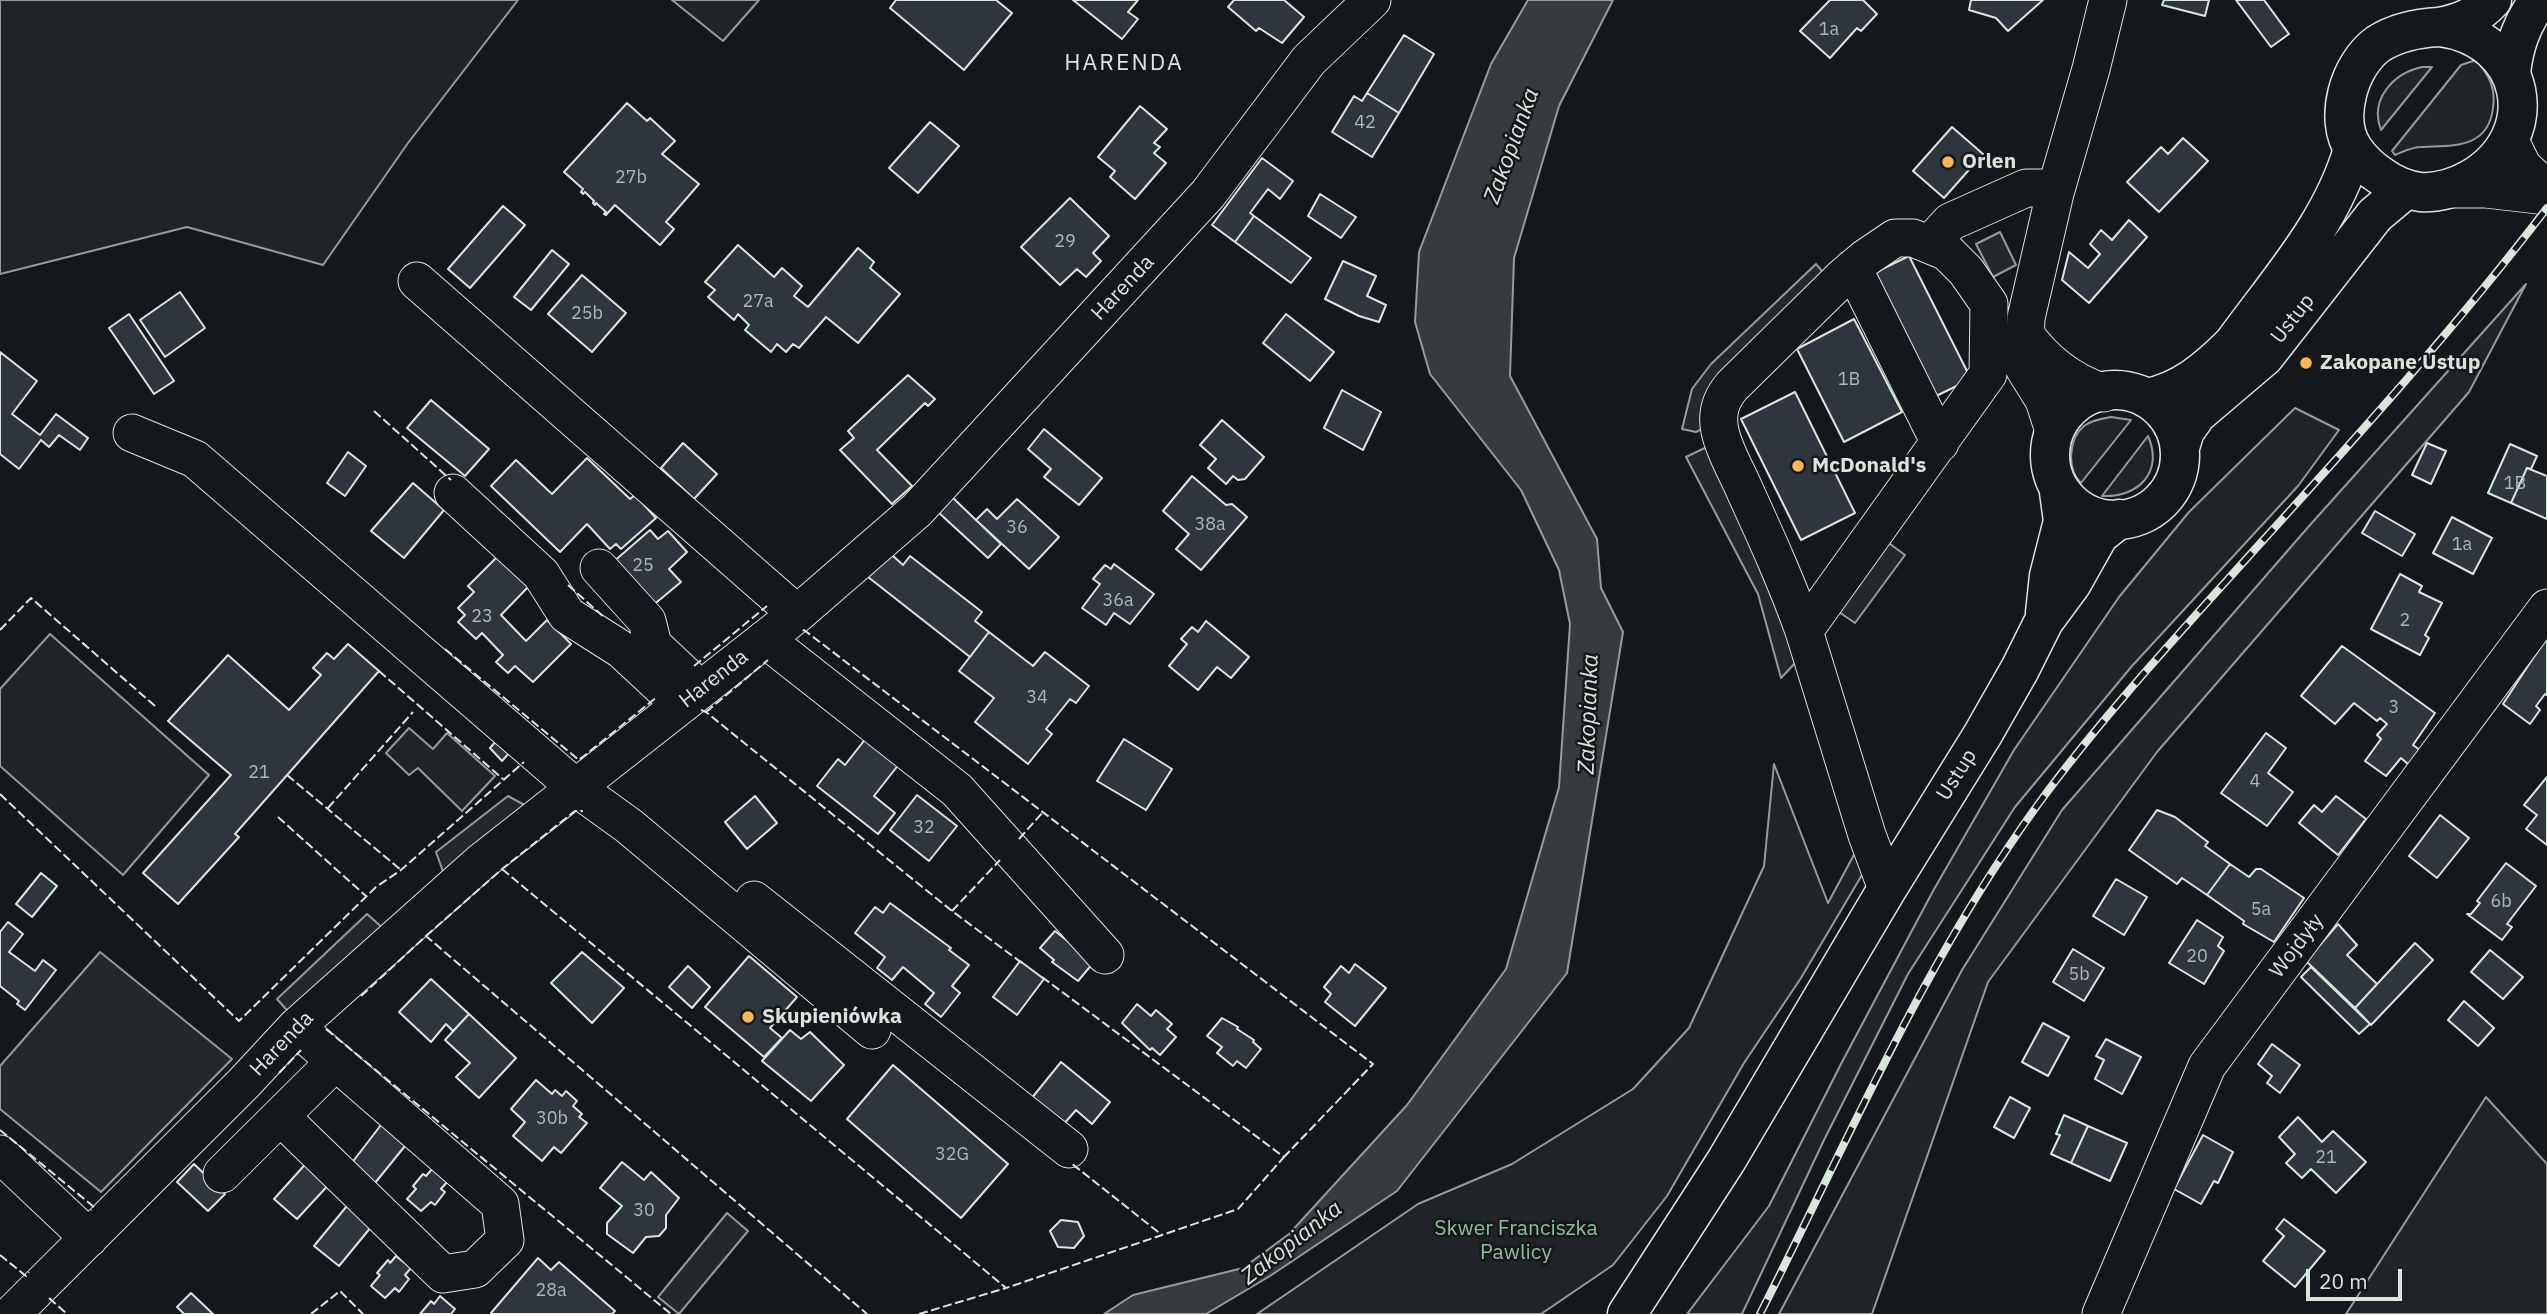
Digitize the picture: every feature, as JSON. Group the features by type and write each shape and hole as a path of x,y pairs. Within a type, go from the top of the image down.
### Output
{"main road":[{"path":"2439,27 2470,18 2481,12 2492,0"},
{"path":"2511,73 2519,32 2539,0"},
{"path":"2421,28 2457,29 2482,40 2511,73 2517,104 2510,141 2484,172 2448,189 2431,192 2406,189 2376,173 2353,149 2348,137 2346,100 2355,71 2376,46 2396,34 2421,28"},
{"name":"Ustup","path":"2146,398 2161,395 2188,381 2233,344 2327,212 2341,186 2353,149"},
{"name":"Ustup","path":"2179,447 2185,431 2197,414 2264,357 2375,215 2406,189"},
{"path":"2104,393 2128,393 2146,398 2157,405 2170,420 2179,447 2175,477 2161,501 2140,514 2119,519 2108,519 2089,513 2070,502 2059,492 2051,467 2051,441 2065,412 2075,403 2104,393"},
{"name":"Ustup","path":"2043,621 2049,576 2063,521 2059,492"},
{"name":"Ustup","path":"1628,1314 1726,1161 2004,698 2043,621 2072,583 2099,536 2119,519"}],"street":[{"name":"Harenda","path":"12,1314 244,1083 296,1027 481,862 797,614 918,510 1208,194 1308,60 1372,0"},
{"path":"2054,431 2044,400 2024,368 2024,332 2055,193 2108,0"},
{"path":"2510,141 2523,167 2547,189"},
{"path":"1931,243 1951,222 2026,188 2041,188 2055,193"},
{"path":"2448,189 2486,189 2547,196"},
{"path":"1804,631 1988,374 1989,304 1966,271 1947,252 1931,243 1913,238 1895,238 1858,264 1732,386 1723,398 1719,411 1720,431 1794,601 1867,835 1887,889"},
{"path":"1858,264 1940,443"},
{"path":"418,281 797,614"},
{"path":"2024,332 2041,355 2051,363 2074,380 2104,393"},
{"path":"132,433 195,459 584,780 1069,1149"},
{"path":"453,493 541,574 567,615 691,698"},
{"path":"599,568 646,621 653,645 691,698"},
{"name":"Wojdyły","path":"2101,1314 2207,1066 2547,608"},
{"path":"765,639 957,790 1105,955"},
{"path":"584,780 629,827 872,1030"},
{"path":"282,1117 443,1274 475,1269 505,1240 500,1204 296,1027"},
{"path":"222,1174 336,1062"},
{"path":"0,1154 89,1238"}],"green space":[{"path":"0,0 518,0 408,143 323,265 187,227 0,274"},
{"path":"672,0 759,0 723,41"},
{"path":"2476,60 2488,77 2493,94 2490,122 2484,132 2456,145 2414,148 2395,155 2392,151 2461,65"},
{"path":"2422,67 2432,67 2381,130 2378,108 2386,89 2402,75"},
{"path":"2526,284 2469,392 2157,752 1988,982 1872,1314 1779,1314 1962,970 2062,810 2310,525"},
{"path":"2295,408 2339,430 2298,486 2132,666 2015,807 1908,974 1824,1140 1742,1314 1687,1314 1769,1206 1933,891 2014,750 2119,597 2189,512"},
{"path":"2111,417 2131,420 2081,483 2071,462 2075,438 2087,424"},
{"path":"2148,436 2153,461 2144,480 2127,493 2102,496"},
{"path":"50,634 209,775 123,875 0,766 0,689"},
{"path":"409,728 433,749 447,733 495,776 462,811 418,768 409,775 386,753"},
{"name":"Skwer Franciszka Pawlicy","path":"1774,764 1828,903 1856,851 1869,863 1801,978 1744,1063 1667,1196 1613,1265 1541,1314 1257,1314 1418,1204 1512,1164 1633,1089 1689,1028 1764,866"},
{"path":"2486,1097 2547,1164 2547,1314 2346,1314"}],"shaded area":[{"path":"2000,232 2016,265 1993,277 1976,244"},
{"path":"1816,264 1826,276 1704,428 1696,432 1682,429 1692,389 1711,364"},
{"path":"1711,445 1798,660 1781,678 1758,594 1686,457"},
{"path":"1886,541 1905,555 1855,623 1836,610"},
{"path":"508,796 530,808 445,877 436,852"},
{"path":"367,914 385,930 292,1016 277,999"},
{"path":"100,952 232,1059 101,1192 0,1109 0,1066"},
{"path":"727,1213 748,1231 679,1314 658,1297"}],"water":[{"name":"Zakopianka","path":"1528,0 1613,0 1559,106 1514,258 1510,376 1597,539 1601,588 1623,632 1567,973 1397,1191 1270,1276 1206,1314 1104,1314 1133,1295 1243,1268 1289,1234 1407,1105 1506,969 1559,787 1570,624 1559,570 1521,490 1430,374 1415,322 1419,252 1491,64"}],"building":[{"path":"896,0 996,0 1012,13 964,70 890,8"},
{"path":"1073,0 1138,0 1128,12 1138,19 1122,39"},
{"path":"1234,0 1284,0 1304,17 1282,43 1259,28 1256,31 1228,7"},
{"path":"1830,0 1863,0 1877,14 1861,31 1857,28 1830,58 1800,31"},
{"path":"1971,0 2043,0 2008,31 1996,18 1969,10"},
{"path":"2164,0 2209,0 2205,16 2162,5"},
{"path":"2236,0 2264,0 2289,34 2271,47"},
{"path":"1404,35 1434,54 1399,113 1367,93"},
{"path":"1367,93 1399,113 1372,157 1332,132 1354,96 1362,101"},
{"path":"627,103 647,121 650,118 675,141 662,154 699,184 666,222 674,229 660,245 615,205 604,214 606,212 596,203 595,205 585,192 583,194 583,189 564,172"},
{"path":"1140,106 1167,129 1154,143 1160,147 1154,153 1166,163 1135,199 1110,177 1115,171 1098,157"},
{"path":"930,122 959,146 918,193 889,168"},
{"name":"Orlen","path":"1952,127 1983,154 1944,198 1913,171"},
{"path":"2183,138 2208,161 2159,212 2127,182 2161,147 2168,154"},
{"path":"1262,158 1293,181 1280,199 1268,189 1250,213 1254,216 1235,242 1212,225"},
{"path":"1320,194 1356,217 1341,238 1308,216"},
{"path":"1070,198 1109,236 1093,253 1101,261 1086,277 1077,269 1060,285 1021,247"},
{"path":"503,206 525,225 470,288 448,269"},
{"path":"1254,216 1311,258 1291,283 1235,242"},
{"path":"2129,220 2147,237 2089,303 2062,280 2069,252 2088,268 2100,254 2090,244 2101,230 2112,240"},
{"path":"738,245 774,277 782,268 802,286 794,296 808,307 858,248 874,262 870,268 900,294 858,343 826,317 799,348 793,344 786,352 777,344 771,352 745,330 749,325 738,314 734,320 708,297 715,290 705,282"},
{"path":"552,250 569,264 531,310 514,297"},
{"path":"1909,256 1971,379 1932,398 1870,275"},
{"path":"1343,261 1376,276 1367,296 1386,305 1379,322 1359,316 1325,299"},
{"path":"582,275 626,313 592,352 548,314"},
{"path":"180,292 205,328 165,357 140,320"},
{"path":"129,314 174,381 154,394 109,328"},
{"path":"1286,314 1334,352 1310,381 1263,343"},
{"path":"1854,319 1902,412 1844,442 1797,349"},
{"path":"0,352 37,381 12,414 40,435 56,414 88,438 80,450 59,435 49,447 41,440 19,469 0,454"},
{"path":"908,375 935,399 928,406 925,403 877,450 912,486 892,504 840,450 854,438 848,431"},
{"path":"1342,390 1381,412 1363,450 1324,428"},
{"name":"McDonald's","path":"1795,392 1855,513 1801,540 1741,419"},
{"path":"431,400 489,449 465,476 407,428"},
{"path":"1222,420 1264,457 1245,479 1238,480 1233,476 1226,484 1208,468 1216,459 1200,445"},
{"path":"1044,429 1102,478 1079,505 1044,477 1051,469 1028,449"},
{"path":"683,443 717,474 694,499 661,468"},
{"path":"2427,443 2446,451 2431,484 2412,475"},
{"path":"2510,444 2537,456 2531,469 2527,468 2511,503 2488,493"},
{"path":"348,452 366,466 345,496 327,483"},
{"path":"587,458 630,499 635,495 656,518 621,549 616,544 610,549 587,524 560,552 491,486 516,460 552,494"},
{"path":"2527,468 2547,476 2547,519 2511,503"},
{"path":"1192,476 1226,505 1232,504 1247,517 1201,570 1176,549 1189,534 1163,511"},
{"path":"413,483 444,510 404,558 371,531"},
{"path":"952,497 1001,544 988,558 938,512"},
{"path":"1017,499 1059,537 1029,569 976,520 987,509 997,519"},
{"path":"2375,511 2415,534 2402,556 2362,533"},
{"path":"2452,517 2492,538 2473,574 2433,553"},
{"path":"650,530 658,539 668,531 687,552 669,569 681,582 651,607 612,563"},
{"path":"500,554 531,584 501,615 526,641 547,620 571,644 533,682 515,666 508,673 496,662 503,655 482,633 476,639 458,622 465,615 458,608 474,592 468,586"},
{"path":"892,555 903,565 910,556 982,612 975,621 989,632 970,657 868,577"},
{"path":"1114,564 1154,594 1130,624 1114,613 1106,625 1082,608 1100,584 1093,579 1105,565 1111,569"},
{"path":"2400,574 2422,586 2419,592 2442,603 2425,635 2429,638 2420,655 2371,629"},
{"path":"1206,621 1249,657 1231,678 1217,667 1198,690 1169,666 1187,644 1181,639 1192,627 1198,632"},
{"path":"989,632 1033,666 1045,652 1089,686 1076,703 1070,699 1046,729 1052,734 1028,764 975,722 994,698 959,671"},
{"path":"2547,637 2547,695 2545,694 2536,706 2540,710 2530,724 2503,704"},
{"path":"348,644 379,671 235,834 239,837 178,904 143,873 231,775 168,721 228,655 289,710 321,675 313,668 327,653 334,659"},
{"path":"2342,646 2435,713 2413,745 2420,750 2409,765 2401,758 2386,776 2365,761 2381,739 2377,735 2387,724 2380,718 2377,721 2354,703 2335,724 2301,696"},
{"path":"870,733 903,759 874,796 895,813 878,834 817,786 838,759 845,765"},
{"path":"2266,733 2286,748 2268,773 2293,792 2267,826 2221,793"},
{"path":"1124,739 1172,769 1146,810 1097,781"},
{"path":"497,740 510,752 502,761 490,748"},
{"path":"2547,777 2547,845 2526,829 2537,815 2524,805"},
{"path":"917,795 957,826 929,861 890,830"},
{"path":"755,796 777,823 747,849 725,822"},
{"path":"2336,796 2366,819 2338,855 2299,823 2314,805 2322,812"},
{"path":"2157,810 2175,817 2208,842 2205,846 2230,864 2207,895 2182,878 2177,884 2129,850"},
{"path":"2440,815 2469,838 2437,878 2409,856"},
{"path":"2506,863 2536,886 2507,924 2512,927 2502,940 2467,914 2471,914 2480,903 2477,901"},
{"path":"2230,864 2249,877 2256,869 2261,869 2304,898 2274,942 2243,924 2244,921 2207,895"},
{"path":"41,873 57,886 32,917 16,904"},
{"path":"2116,879 2147,897 2124,935 2093,916"},
{"path":"890,903 951,948 949,950 969,965 952,986 960,993 941,1017 925,1004 934,993 903,967 892,980 877,968 885,957 855,933 875,907 883,913"},
{"path":"2197,920 2223,937 2218,946 2224,951 2204,984 2169,963"},
{"path":"8,922 23,934 9,952 35,971 43,960 56,970 25,1010 17,1004 19,1001 0,986 0,932"},
{"path":"2338,924 2357,945 2347,955 2377,984 2355,1008 2306,961"},
{"path":"1055,931 1094,962 1078,981 1052,962 1054,960 1040,948"},
{"path":"2415,943 2433,960 2371,1025 2355,1008"},
{"path":"2073,949 2104,968 2084,1001 2053,982"},
{"path":"2490,950 2523,977 2503,999 2471,972"},
{"path":"582,952 624,988 592,1023 551,983"},
{"name":"Skupieniówka","path":"749,956 797,997 770,1028 782,1038 764,1057 705,1007"},
{"path":"1020,961 1044,979 1017,1015 993,997"},
{"path":"1355,964 1386,988 1355,1026 1325,1002 1331,994 1324,987 1341,966 1349,973"},
{"path":"688,966 710,987 692,1008 669,987"},
{"path":"2311,967 2370,1024 2359,1034 2301,977"},
{"path":"431,979 469,1014 453,1031 446,1024 431,1042 399,1012"},
{"path":"2464,1001 2494,1028 2478,1046 2448,1020"},
{"path":"1137,1004 1151,1016 1156,1010 1172,1024 1167,1029 1176,1037 1160,1055 1152,1048 1150,1050 1122,1023"},
{"path":"469,1014 516,1058 479,1098 456,1077 470,1063 445,1040"},
{"path":"1222,1018 1238,1027 1237,1029 1254,1040 1261,1049 1246,1068 1237,1061 1233,1066 1217,1053 1222,1047 1207,1036"},
{"path":"2043,1023 2069,1037 2048,1076 2022,1062"},
{"path":"790,1030 801,1039 810,1032 844,1065 811,1101 762,1061"},
{"path":"2106,1039 2141,1057 2122,1094 2095,1079 2104,1060 2096,1056"},
{"path":"2272,1044 2300,1065 2280,1093 2267,1083 2272,1076 2258,1064"},
{"path":"1061,1062 1110,1102 1092,1124 1076,1110 1063,1125 1031,1099"},
{"path":"893,1065 1008,1164 961,1218 847,1119"},
{"path":"536,1080 552,1094 555,1090 562,1096 566,1091 577,1101 573,1106 582,1114 579,1117 587,1123 561,1153 554,1147 542,1161 513,1136 525,1122 511,1109"},
{"path":"2010,1097 2030,1108 2014,1138 1994,1127"},
{"path":"2064,1115 2088,1126 2071,1163 2051,1154 2060,1135 2056,1134"},
{"path":"2298,1117 2322,1142 2333,1131 2366,1162 2336,1193 2311,1169 2302,1178 2286,1163 2295,1154 2279,1137"},
{"path":"384,1121 409,1141 375,1183 351,1164"},
{"path":"2088,1126 2127,1143 2110,1181 2071,1163"},
{"path":"2203,1135 2233,1152 2218,1183 2214,1181 2201,1204 2174,1189"},
{"path":"310,1159 333,1180 297,1219 274,1199"},
{"path":"622,1162 644,1180 651,1172 679,1198 666,1215 666,1228 659,1236 646,1237 633,1253 607,1234 607,1223 622,1206 600,1188"},
{"path":"194,1164 225,1194 208,1211 177,1182"},
{"path":"432,1169 447,1182 441,1189 445,1192 435,1205 431,1202 421,1211 407,1199 416,1189 413,1186 423,1174 426,1176"},
{"path":"351,1201 376,1221 339,1266 314,1246"},
{"path":"2284,1219 2325,1251 2295,1287 2263,1261 2284,1236 2276,1229"},
{"path":"1061,1220 1078,1222 1084,1236 1074,1248 1058,1247 1050,1231"},
{"path":"396,1256 411,1268 405,1275 409,1279 399,1292 395,1288 385,1298 371,1286 380,1275 377,1273 388,1260 390,1263"},
{"path":"538,1258 551,1270 559,1262 615,1311 612,1314 492,1314"},
{"path":"191,1293 213,1314 184,1314 177,1307"},
{"path":"440,1296 455,1309 451,1314 420,1314 431,1301 434,1304"}],"railway":[{"path":"1760,1314 1923,989 1997,864 2039,803 2140,677 2439,342 2547,208"}],"fence":[{"path":"374,411 451,480"},
{"path":"568,585 605,618"},
{"path":"0,630 31,598 155,706"},
{"path":"694,666 767,606"},
{"path":"803,631 1373,1064 1284,1157"},
{"path":"445,649 579,760 657,697"},
{"path":"706,712 768,660"},
{"path":"379,671 503,779"},
{"path":"701,710 952,911 1022,963"},
{"path":"328,808 413,712"},
{"path":"0,794 239,1021 376,887 401,870 524,762"},
{"path":"287,775 401,870"},
{"path":"426,936 502,869 575,811 583,811"},
{"path":"1019,839 1043,812"},
{"path":"278,817 367,897"},
{"path":"952,911 1000,860"},
{"path":"502,869 1006,1288 1162,1235 1071,1163"},
{"path":"361,996 426,936 867,1314"},
{"path":"1042,977 1284,1157 1238,1209 1162,1235"},
{"path":"326,1029 671,1314"},
{"path":"279,1073 301,1050"},
{"path":"0,1130 94,1207 91,1210"},
{"path":"0,1255 26,1276 29,1272"},
{"path":"919,1314 1006,1288"},
{"path":"311,1314 340,1291 363,1314"},
{"path":"49,1298 67,1314"}],"place":[{"name":"Orlen","path":"1948,162"},
{"name":"Zakopane Ustup","path":"2306,363"},
{"name":"McDonald's","path":"1798,466"},
{"name":"Skupieniówka","path":"748,1017"}],"district":[{"name":"HARENDA","path":"1124,63"}]}
